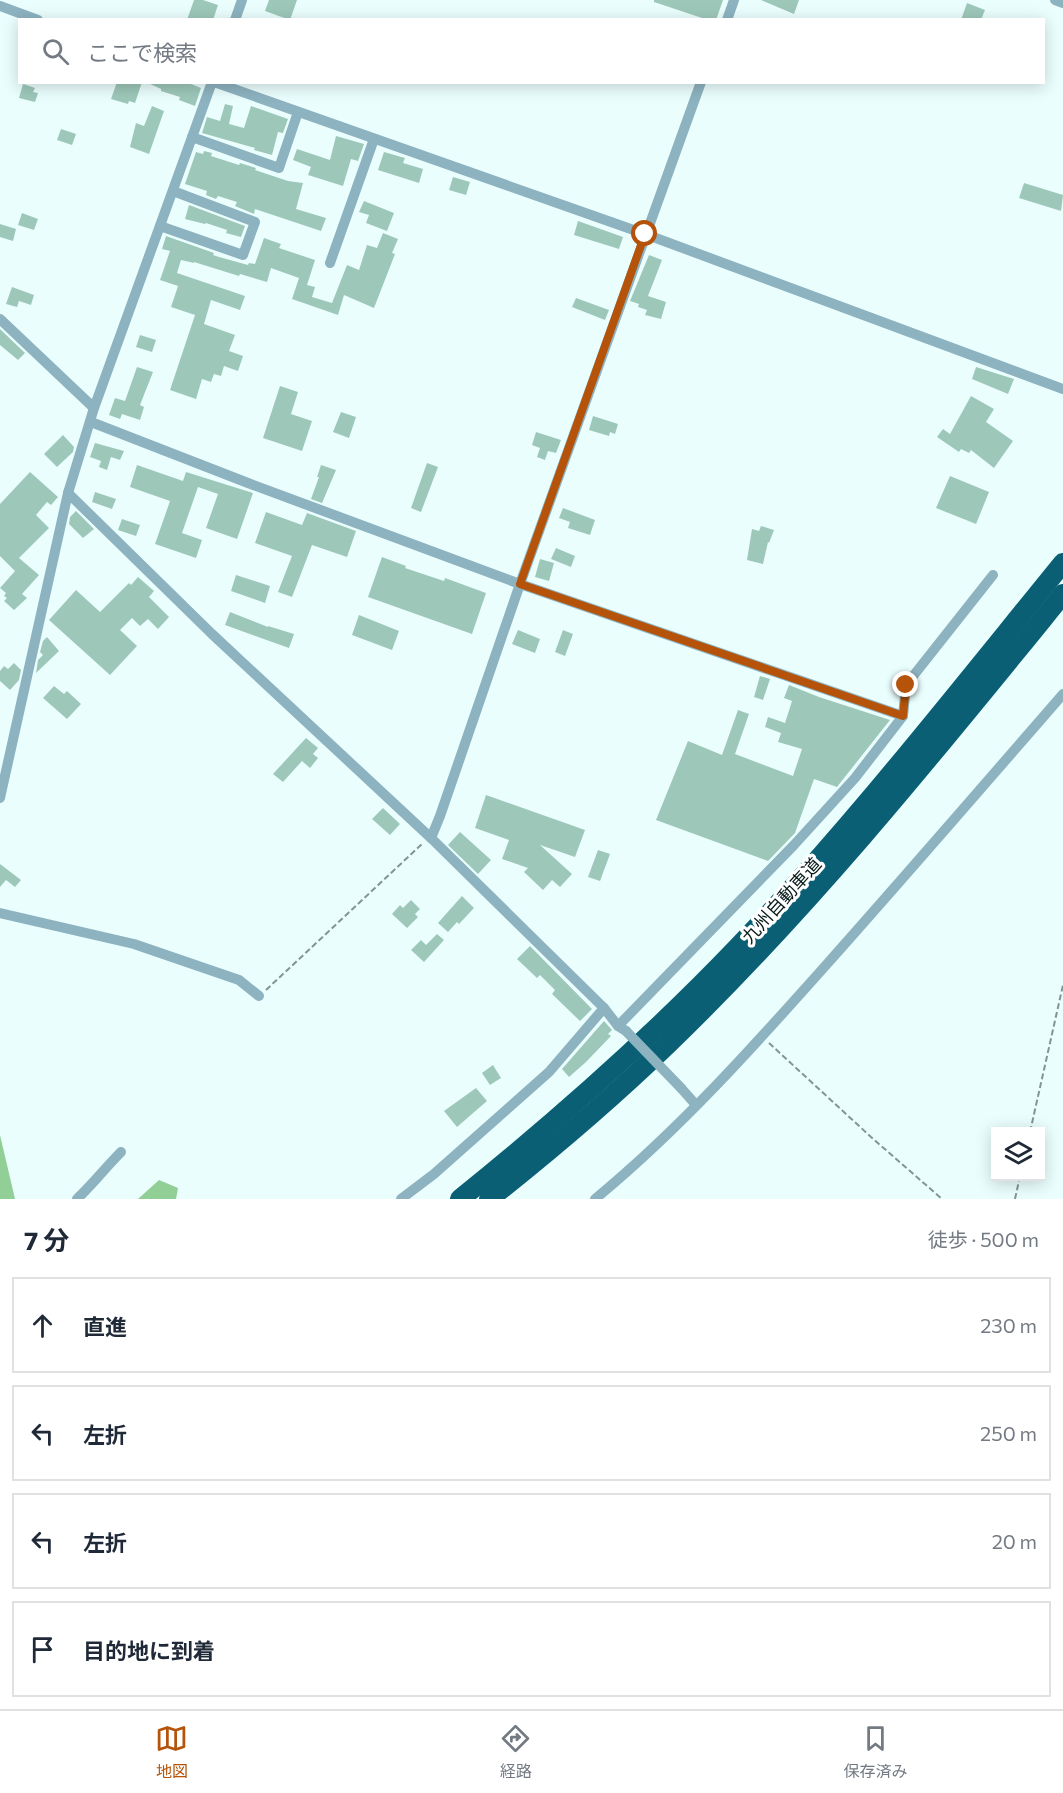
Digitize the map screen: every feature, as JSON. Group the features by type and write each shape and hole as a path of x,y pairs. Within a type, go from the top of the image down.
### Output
{"highway":[{"name":"九州自動車道","path":"460,1199 508,1161 645,1039 738,947 823,854 1063,563"},
{"name":"九州自動車道","path":"489,1199 595,1111 660,1052 753,958 915,775 1063,594"}],"street":[{"path":"236,18 242,0"},
{"path":"727,18 735,0"},
{"path":"1055,0 1063,3"},
{"path":"0,6 33,18"},
{"path":"0,798 68,493 94,408 212,84"},
{"path":"219,84 645,234 1063,389"},
{"path":"430,838 440,816 520,584 700,84"},
{"path":"192,138 279,168 298,112"},
{"path":"330,263 374,139"},
{"path":"160,226 243,255 255,222 173,191"},
{"path":"0,319 94,408"},
{"path":"91,422 520,584 903,716"},
{"path":"68,493 212,634 430,838 604,1008 696,1105"},
{"path":"622,1028 848,787 903,716 906,685 993,575"},
{"path":"595,1199 696,1105 762,1037 916,864 1063,693"},
{"path":"0,913 134,944 239,980 259,996"},
{"path":"401,1199 434,1174 549,1072 604,1008"},
{"path":"77,1199 98,1180 103,1170 121,1152"}],"path":[{"path":"259,996 430,838"},
{"path":"1031,1127 1063,985"},
{"path":"762,1037 942,1199"},
{"path":"1015,1199 1019,1181"}],"green space":[{"path":"0,1135 15,1199 0,1199"},
{"path":"159,1180 178,1188 176,1199 138,1199"}],"building":[{"path":"194,0 203,0 218,5 214,18 188,18"},
{"path":"269,0 297,0 291,18 265,11"},
{"path":"654,0 723,0 717,18 702,18 654,2"},
{"path":"761,0 799,0 794,14"},
{"path":"967,3 985,10 982,18 962,18"},
{"path":"23,84 35,88 33,92 38,93 35,102 19,98"},
{"path":"116,84 141,84 135,103 129,101 128,104 111,99"},
{"path":"150,84 191,84 201,88 195,106"},
{"path":"225,104 233,106 229,124 244,128 251,106 288,119 283,133 278,132 272,155 202,133 207,117 220,121"},
{"path":"152,106 164,111 149,154 130,147 136,123 144,126"},
{"path":"61,129 76,134 72,145 57,140"},
{"path":"336,136 364,144 358,161 351,159 343,186 308,175 311,167 293,160 297,149 330,160"},
{"path":"204,151 212,153 211,156 256,168 255,170 288,181 303,183 296,209 326,218 321,231 255,209 254,214 235,206 237,202 218,196 216,199 206,195 207,191 185,184 196,152 203,154"},
{"path":"384,152 405,158 403,163 423,169 419,183 378,170"},
{"path":"453,177 470,182 466,195 449,190"},
{"path":"1024,183 1063,195 1061,211 1019,198"},
{"path":"364,201 394,213 387,231 366,223 369,215 359,212"},
{"path":"189,205 245,226 241,237 226,233 227,230 206,223 185,219"},
{"path":"22,213 38,219 34,230 18,225"},
{"path":"578,221 623,237 619,249 574,235"},
{"path":"0,224 16,229 13,241 0,237"},
{"path":"383,233 398,239 392,253 395,254 374,308 344,295 338,315 292,299 299,278 271,268 267,282 181,260 177,273 245,296 240,310 211,300 204,324 235,335 229,351 243,356 238,371 224,366 221,376 214,374 211,382 202,379 196,399 170,390 195,315 171,307 178,286 160,280 170,251 162,249 166,236 214,253 213,255 248,265 249,263 255,264 264,238 281,244 279,248 315,260 307,285 315,287 312,297 332,303 347,265 359,270 367,245 377,248"},
{"path":"649,255 662,260 648,296 666,302 661,319 645,315 647,310 630,301"},
{"path":"12,287 34,295 31,305 19,301 17,307 6,304"},
{"path":"576,298 609,310 605,320 572,307"},
{"path":"0,329 25,353 18,360 0,345"},
{"path":"140,335 156,340 152,352 136,347"},
{"path":"137,367 153,372 140,405 144,407 140,420 122,414 120,419 109,415 115,398 125,401"},
{"path":"976,367 1014,379 1008,394 972,379"},
{"path":"280,386 298,392 291,414 312,421 302,451 263,438"},
{"path":"971,396 994,409 986,422 1013,441 994,468 971,450 969,453 961,449 959,452 937,437 943,429 950,434"},
{"path":"341,412 356,417 349,438 333,432"},
{"path":"593,416 618,424 615,434 610,432 609,436 589,430"},
{"path":"536,432 561,440 556,453 548,451 545,460 537,457 540,448 532,445"},
{"path":"63,435 74,447 73,452 57,467 44,454"},
{"path":"95,443 124,451 120,460 111,457 107,470 99,467 101,461 90,457"},
{"path":"427,463 438,467 421,512 411,508"},
{"path":"137,465 183,481 186,472 253,493 237,539 206,528 218,494 198,487 182,533 202,540 196,558 155,544 170,501 130,487"},
{"path":"321,465 336,470 322,503 311,499"},
{"path":"30,472 58,497 51,505 47,502 36,515 49,528 19,558 39,575 22,594 27,598 14,610 4,601 7,598 4,596 6,593 0,588 15,571 0,556 0,504"},
{"path":"950,476 989,492 976,524 936,508"},
{"path":"95,492 116,499 112,509 92,502"},
{"path":"563,508 595,520 590,535 568,528 570,522 559,518"},
{"path":"76,511 94,529 83,538 69,524 70,517"},
{"path":"266,512 302,525 307,513 356,531 347,557 312,545 292,597 278,592 292,556 255,543"},
{"path":"122,519 140,525 136,536 118,530"},
{"path":"761,526 774,530 768,542 763,564 747,560 752,529 759,531"},
{"path":"556,548 575,556 571,567 551,559"},
{"path":"382,557 406,566 405,568 444,581 445,578 486,593 472,634 368,597"},
{"path":"540,559 554,563 549,581 535,577"},
{"path":"236,575 270,586 265,603 231,591"},
{"path":"138,577 154,591 149,597 169,617 158,629 148,619 140,626 132,618 120,630 137,646 110,675 49,620 76,590 100,612"},
{"path":"230,612 268,627 294,634 289,648 225,625"},
{"path":"359,615 399,631 392,650 352,635"},
{"path":"518,630 540,639 535,653 512,644"},
{"path":"563,630 573,634 565,656 555,652"},
{"path":"47,637 59,651 36,673 38,660 43,655 40,652 43,641"},
{"path":"14,663 21,670 19,680 10,690 0,681 0,671 4,666 8,669"},
{"path":"760,676 770,679 763,700 754,697"},
{"path":"789,685 890,720 837,787 814,779 795,833 768,861 656,820 688,741 722,755 738,710 749,714 735,754 793,776 802,749 778,742 781,733 765,727 768,717 785,723 792,701 784,698"},
{"path":"54,686 64,694 67,691 81,704 67,719 43,698"},
{"path":"306,738 318,748 313,754 318,758 310,768 302,761 283,782 273,774"},
{"path":"486,795 585,830 575,857 540,845 572,874 560,887 552,880 543,890 524,872 528,868 502,859 509,840 475,828"},
{"path":"383,808 400,824 390,835 372,819"},
{"path":"460,832 491,860 478,874 448,845"},
{"path":"598,850 610,854 600,881 588,877"},
{"path":"0,864 21,880 15,887 6,880 0,887"},
{"path":"462,896 474,908 448,932 438,923"},
{"path":"411,900 420,909 415,914 418,917 407,928 392,914 400,905 403,908"},
{"path":"437,934 444,940 424,962 411,950 421,940 426,945"},
{"path":"530,946 592,1009 580,1021 552,994 555,990 540,975 537,978 517,959"},
{"path":"604,1021 612,1030 608,1034 611,1036 569,1077 562,1069"},
{"path":"493,1065 501,1078 490,1085 482,1073"},
{"path":"476,1088 487,1101 457,1127 444,1111"}],"route":[{"path":"645,234 520,584 903,716 906,685"}]}
